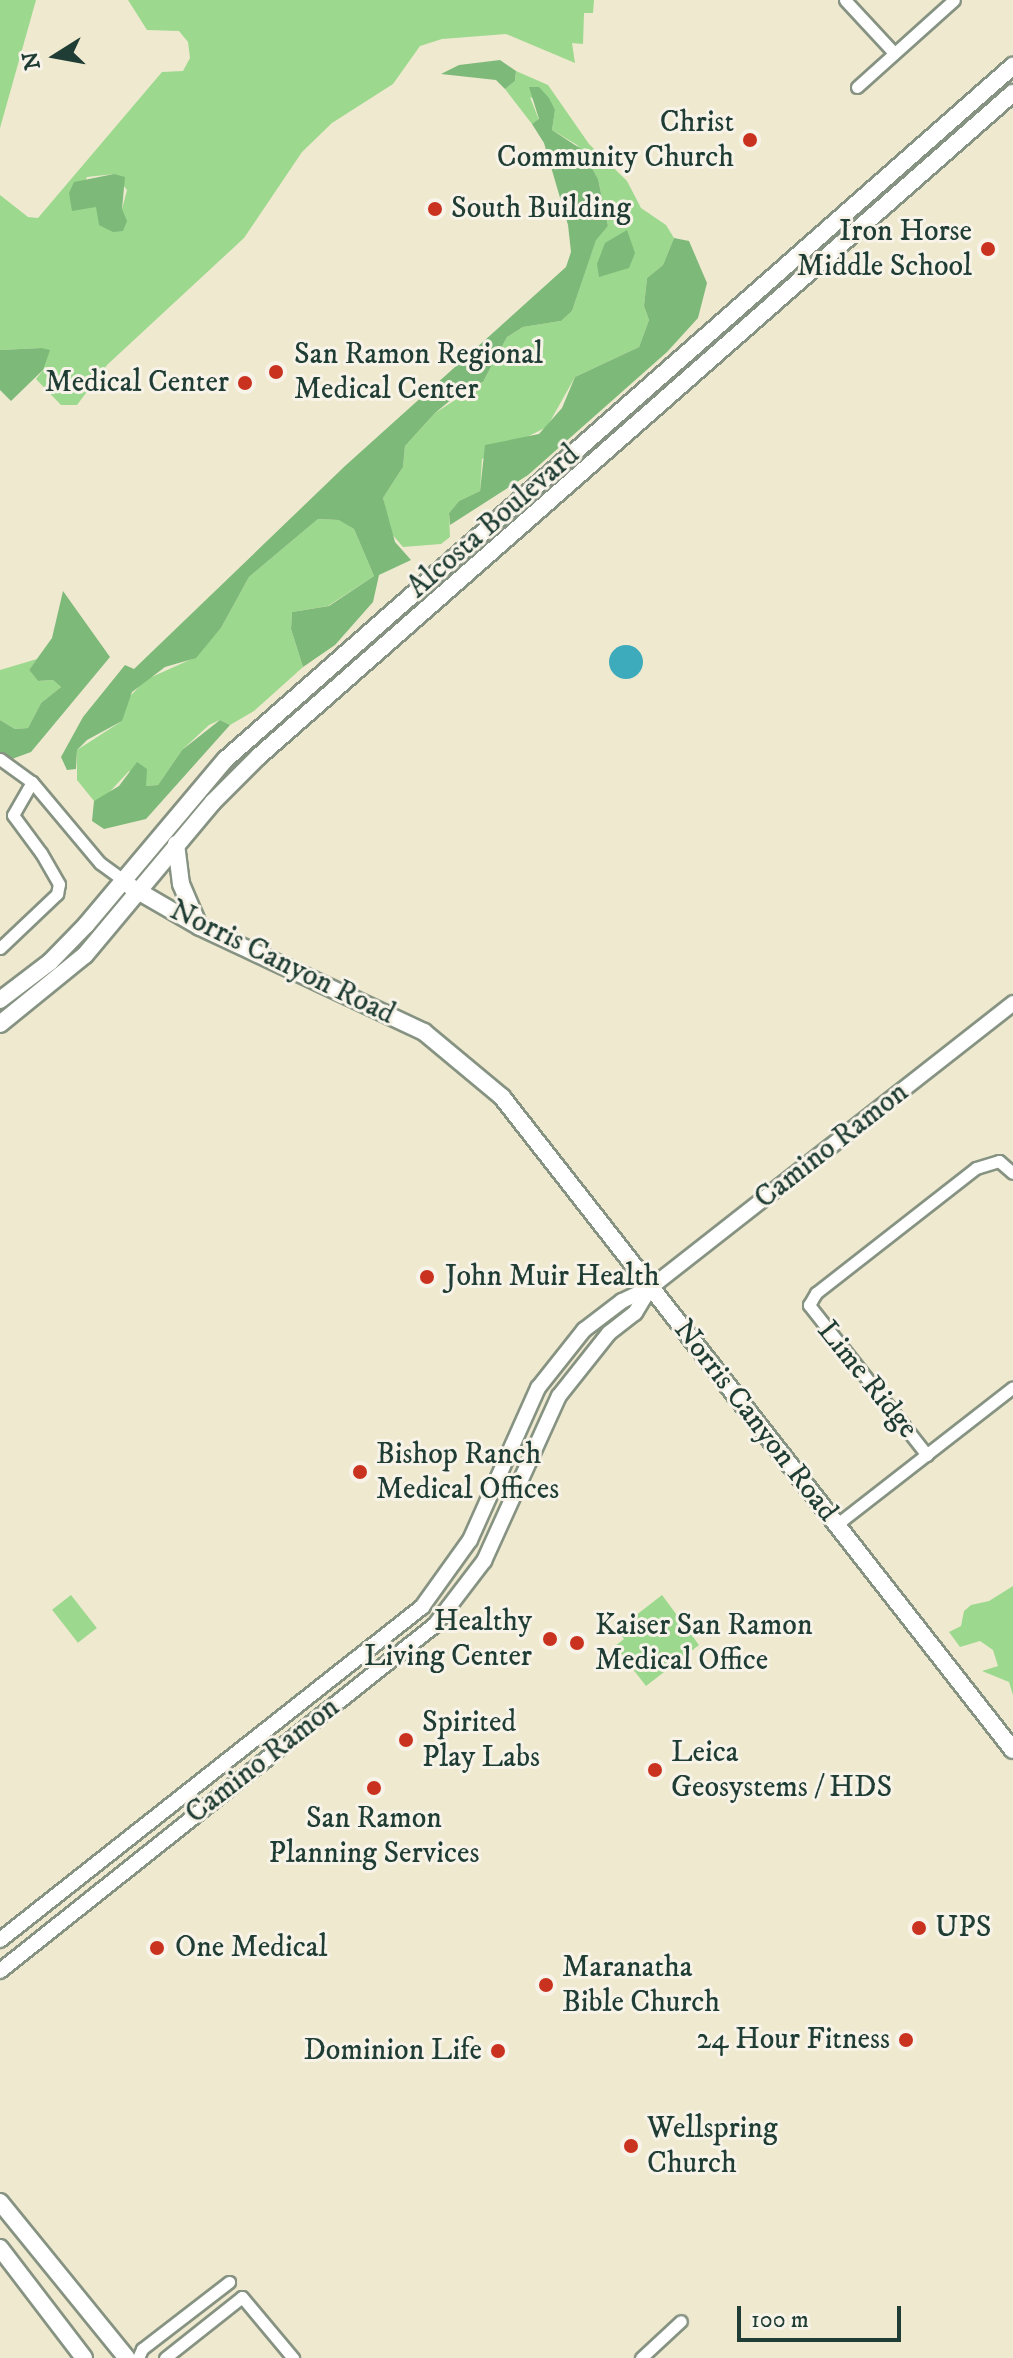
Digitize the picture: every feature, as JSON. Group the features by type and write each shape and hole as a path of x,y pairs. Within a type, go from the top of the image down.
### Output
{"main road":[{"name":"Alcosta Boulevard","path":"0,1000 50,962 125,881 226,759 1013,66"},
{"name":"Alcosta Boulevard","path":"0,1024 42,995 85,955 139,893 176,844 259,756 1013,93"},
{"path":"176,844 181,884 200,927"},
{"name":"Norris Canyon Road","path":"125,881 139,893 200,927 441,1042 502,1097 1013,1750"},
{"path":"0,2202 127,2358"},
{"path":"0,2248 84,2358"}],"street":[{"path":"845,0 894,53"},
{"path":"857,87 954,0"},
{"path":"0,759 32,782 100,863 125,881"},
{"path":"0,948 57,894 59,884 13,815 32,782"},
{"name":"Camino Ramon","path":"0,1940 422,1607 449,1576 470,1540 525,1415 553,1366 584,1330 622,1301 650,1288 1011,1007"},
{"name":"Lime Ridge","path":"927,1455 809,1305 816,1293 976,1168 999,1161 1013,1173"},
{"name":"Camino Ramon","path":"0,1971 435,1625 484,1561 559,1396 609,1333 635,1313 650,1288"},
{"path":"836,1525 1013,1387"},
{"path":"138,2358 142,2349 229,2282"},
{"path":"165,2358 242,2297 293,2358"},
{"path":"641,2358 681,2321"}],"green space":[{"path":"0,0 36,0 0,128"},
{"path":"128,0 594,0 593,13 584,13 583,44 572,43 575,63 506,34 442,39 420,46 393,84 332,123 302,152 244,238 107,365 77,405 61,405 36,379 43,370 41,348 0,350 0,195 28,217 38,218 162,72 183,71 190,58 188,42 179,31 147,30","holes":["114,174 127,190 122,209 87,204 72,210 87,177"]},
{"path":"500,60 516,71 515,81 505,89 496,80 441,74 459,65"},
{"path":"516,71 548,85 589,144 627,181 641,208 666,225 674,238 663,265 647,278 644,306 649,320 639,347 575,377 547,427 482,459 480,491 459,501 449,513 450,537 441,544 403,547 390,532 383,498 403,467 405,446 435,413 483,382 507,337 523,327 561,321 572,311 596,239 608,226 598,179 577,145 552,130 555,110 530,97 539,120 532,124 505,89 515,81"},
{"path":"529,87 539,87 549,98 555,110 552,130 581,149 598,179 608,226 596,240 572,311 561,321 523,327 507,337 483,382 464,389 435,413 405,446 403,467 383,498 395,542 411,560 379,575 373,602 335,645 303,667 291,629 292,612 329,606 374,576 354,529 339,520 318,519 249,577 221,628 196,658 165,667 132,692 122,721 87,740 77,750 76,769 67,770 61,757 83,717 125,665 134,669 345,466 566,267 571,252 568,225 544,143 532,124 539,119"},
{"path":"114,174 125,177 122,209 127,221 123,231 113,232 99,225 96,207 72,211 69,193 74,182"},
{"path":"627,230 635,253 629,268 599,277 597,264 605,243"},
{"path":"674,238 689,241 707,283 698,318 667,352 528,475 450,525 449,513 459,501 480,491 485,445 539,434 562,408 575,377 639,347 649,320 644,306 647,278 663,265"},
{"path":"0,350 50,350 43,370 11,401 0,390"},
{"path":"318,519 340,520 354,529 374,576 328,606 292,612 291,629 303,667 254,711 230,725 220,720 209,725 182,750 158,785 146,786 129,771 104,798 94,801 77,780 77,750 122,721 124,703 145,680 196,657 221,628 249,577"},
{"path":"63,591 110,657 31,752 12,759 0,752 0,720 15,729 28,728 41,703 61,687 53,680 38,681 29,670 52,638"},
{"path":"37,659 29,670 38,681 53,680 61,687 41,703 28,728 15,729 0,720 0,670"},
{"path":"220,720 230,725 146,819 104,829 92,821 94,801 119,786 137,762 147,769 146,786 158,785 182,750"},
{"path":"1013,1586 1013,1695 1009,1682 982,1671 998,1666 993,1650 980,1641 960,1647 949,1632 961,1626 964,1611 971,1605 989,1601"},
{"path":"71,1595 97,1628 78,1643 52,1610"},
{"path":"662,1595 699,1645 646,1686 615,1646 624,1639 617,1630"}],"water":[{"path":"626,645 638,650 643,662 638,674 626,679 614,674 609,662 614,650"}],"place":[{"name":"Christ Community Church","path":"750,140"},
{"name":"South Building","path":"435,209"},
{"name":"Iron Horse Middle School","path":"988,249"},
{"name":"San Ramon Regional Medical Center","path":"276,372"},
{"name":"Medical Center","path":"245,383"},
{"name":"John Muir Health","path":"427,1277"},
{"name":"Bishop Ranch Medical Offices","path":"360,1472"},
{"name":"Healthy Living Center","path":"550,1639"},
{"name":"Kaiser San Ramon Medical Office","path":"577,1643"},
{"name":"Spirited Play Labs","path":"406,1740"},
{"name":"Leica Geosystems / HDS","path":"655,1770"},
{"name":"San Ramon Planning Services","path":"374,1788"},
{"name":"UPS","path":"919,1928"},
{"name":"One Medical","path":"157,1948"},
{"name":"Maranatha Bible Church","path":"546,1985"},
{"name":"24 Hour Fitness","path":"906,2040"},
{"name":"Dominion Life","path":"498,2051"},
{"name":"Wellspring Church","path":"631,2146"}]}
